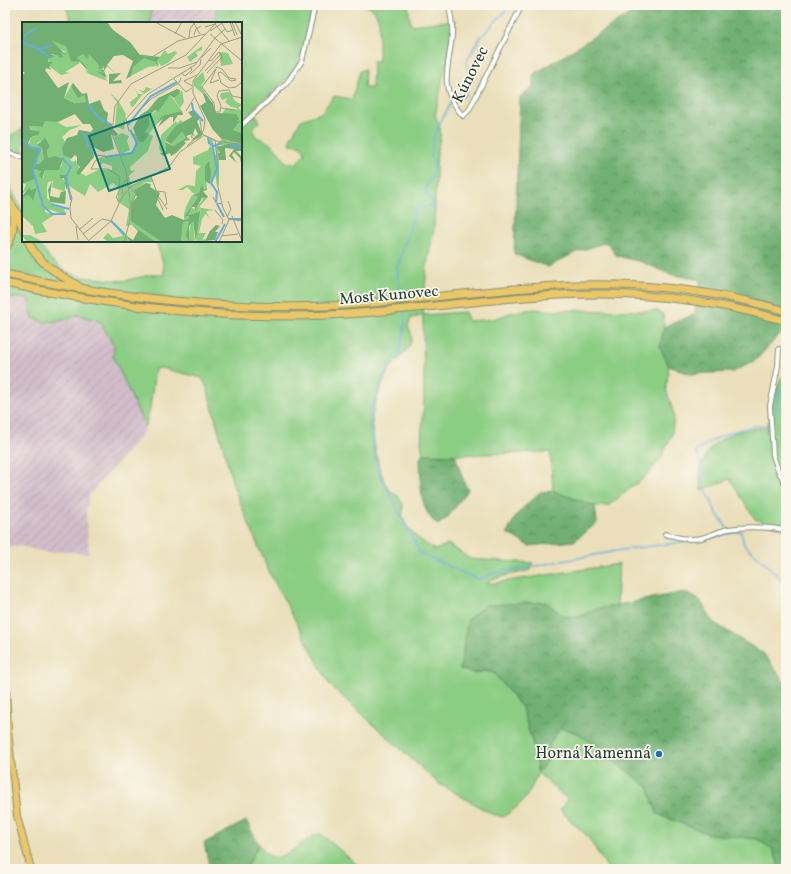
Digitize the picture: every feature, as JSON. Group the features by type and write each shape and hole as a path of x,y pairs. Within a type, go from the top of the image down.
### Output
{"highway":[{"path":"5,195 22,227"},
{"path":"5,249 12,238 14,229 13,208"},
{"path":"29,242 36,255 49,268 84,290"},
{"name":"Most Kunovec","path":"5,274 84,290 182,303 238,306 300,307 358,304 555,286 603,285 656,287 712,294 786,311"},
{"name":"Most Kunovec","path":"5,283 45,292 114,304 182,312 244,316 301,316 381,312 554,296 607,294 658,297 708,303 786,321"}],"main road":[{"path":"5,664 8,731 17,816 31,869"}],"street":[{"path":"242,125 286,84 302,61 315,5"},
{"name":"Kúnovec","path":"450,5 452,33 446,72 447,90 454,106 463,116 468,110 522,5"},
{"path":"5,152 22,157"},
{"path":"779,349 778,366 770,406 770,419 773,455 778,470 786,485"},
{"path":"665,534 681,538 700,538 742,527 767,527 786,530"}],"shaded area":[{"path":"152,5 216,5 216,22 150,22"},
{"path":"5,298 28,298 33,318 61,321 77,315 100,321 114,346 113,356 145,427 141,436 89,495 86,514 89,551 86,554 63,551 50,553 19,546 5,548"}],"green space":[{"path":"65,5 152,5 150,22 72,22"},
{"path":"216,5 313,5 303,47 293,70 279,87 251,111 258,117 259,122 256,124 253,131 256,137 270,144 287,163 295,164 305,154 300,146 290,144 290,139 301,120 321,113 334,96 352,99 360,71 365,69 364,88 372,88 373,61 379,60 379,20 374,10 365,5 408,5 411,25 455,20 435,116 438,120 440,129 440,141 437,150 434,228 427,265 423,315 465,312 469,321 493,319 513,312 535,309 555,311 658,311 663,314 664,327 660,347 669,366 666,389 674,414 672,435 660,460 645,477 608,506 595,506 553,491 550,452 455,455 423,454 421,442 424,401 423,316 411,318 408,326 411,333 409,345 406,351 388,372 377,397 373,412 372,428 378,462 381,473 389,490 399,497 402,502 403,518 408,528 416,537 435,550 448,544 470,559 533,563 531,570 492,579 487,584 619,564 617,606 597,609 578,617 563,616 546,602 474,674 484,671 494,673 522,708 536,755 538,772 546,763 551,741 561,728 578,733 648,787 658,814 709,834 757,839 773,849 780,869 608,869 588,837 560,810 568,800 538,773 522,802 503,817 492,814 438,783 330,685 268,570 234,488 207,388 202,378 161,368 155,369 150,409 145,427 113,356 114,346 100,321 77,315 61,321 44,322 33,318 28,298 5,298 5,179 22,208 22,242 38,242 49,258 65,271 81,277 124,281 149,275 164,275 163,263 156,242 242,242 242,22 216,22"},
{"path":"644,5 786,5 786,332 783,331 756,360 733,372 690,374 669,366 660,347 664,327 695,314 700,280 669,274 642,262 617,256 606,242 574,253 548,267 514,254 520,97 533,87 533,75"},
{"path":"22,130 22,154 5,149 5,138"},
{"path":"786,376 786,530 755,519 730,479 701,490 700,472 708,451 724,438 745,430 766,428 772,413 771,406 781,378"},
{"path":"423,454 455,455 468,490 447,518 438,525 427,512 422,494 420,458"},
{"path":"553,491 595,506 597,523 574,541 529,546 507,533 517,514 540,492"},
{"path":"684,592 700,600 713,622 764,654 786,684 786,869 780,869 773,849 757,839 709,834 657,814 648,787 578,733 561,728 551,741 546,763 537,772 536,755 522,707 494,673 484,671 474,674 460,669 468,619 486,605 546,602 563,616 578,617 597,609"},
{"path":"246,821 259,844 246,869 210,869 204,843"},
{"path":"321,834 362,869 246,869 259,844 267,854 275,857 286,854 314,835"}],"waterway":[{"path":"401,297 397,267 413,220 414,211 418,206 424,208 434,205 425,190 431,179 435,162 431,157 434,136 451,103 466,95 470,73 466,63 478,40 511,5"},
{"path":"404,312 405,323 400,352 390,363 370,411 370,430 377,469 420,553 479,580 491,574 622,550 690,541"},
{"path":"773,421 780,391 786,386"},
{"path":"727,528 716,512 705,487 705,476 696,451 713,440 731,432 760,425 770,425"},
{"path":"735,530 741,531 744,545 761,559 786,584"},
{"path":"697,541 741,531"}],"place":[{"name":"Horná Kamenná","path":"659,754"}]}
